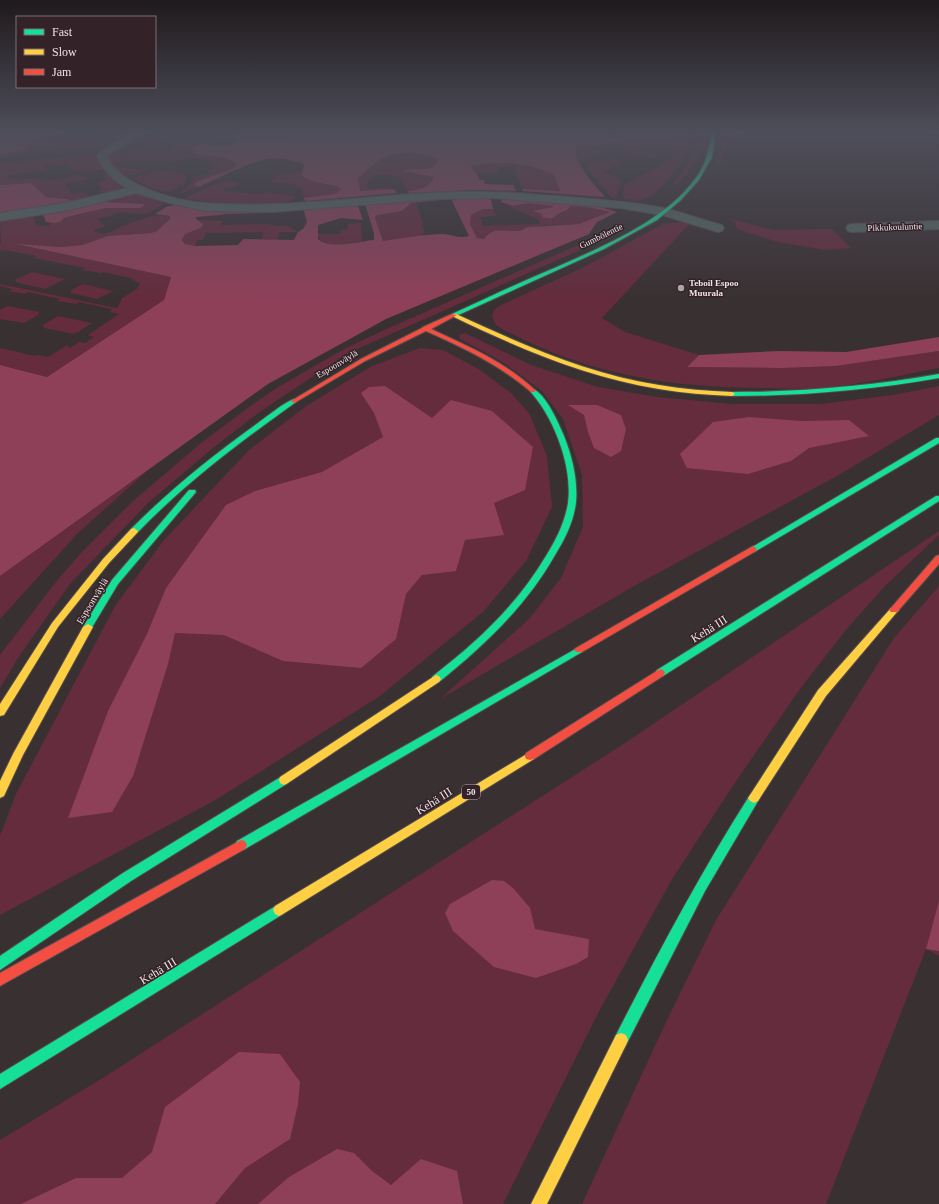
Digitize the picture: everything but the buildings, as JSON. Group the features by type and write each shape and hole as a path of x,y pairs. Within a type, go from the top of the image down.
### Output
{"main road":[{"name":"Gumbölentie","path":"454,315 634,231 664,212 689,187"},
{"name":"Espoonväylä","path":"0,712 55,625 106,561 153,511 236,442 302,396 363,360 425,328 454,315"},
{"path":"454,315 509,342 547,358 605,376 654,387 737,394 818,394 866,389 939,376"},
{"path":"0,964 126,877 252,802 420,690 467,654 500,624 537,581 552,558 566,525 572,498 570,470 561,440 551,416 536,394 519,379 492,360 425,328"},
{"path":"0,980 187,877 939,440"},
{"name":"Espoonväylä","path":"0,793 18,754 115,582 236,442"},
{"name":"Kehä III","path":"0,1082 532,755 939,498"},
{"path":"539,1204 660,961 736,825 822,692 939,558"}],"street":[{"path":"134,187 189,205 227,208 272,208 426,197 493,195 620,204 664,212 718,228"},
{"path":"0,217 70,206 137,189"},
{"name":"Pikkukouluntie","path":"852,228 939,225"}],"shaded area":[{"path":"0,187 35,187 46,197 67,199 75,202 0,215"},
{"path":"35,187 67,187 72,194 83,192 93,198 75,202 67,199 46,197"},
{"path":"101,187 125,188 104,194 99,190 102,189"},
{"path":"150,187 180,187 167,192"},
{"path":"187,187 199,187 178,195"},
{"path":"207,187 232,187 225,188 224,191 259,194 267,192 294,196 294,199 286,202 242,204 187,199 186,197"},
{"path":"301,187 384,188 384,190 360,191 362,196 305,201 306,198 304,198"},
{"path":"338,187 359,187 360,191 394,189 397,193 305,201 304,198 335,194 341,190"},
{"path":"406,187 424,187 416,190 408,191"},
{"path":"424,187 514,187 516,191 472,190 409,193 408,191"},
{"path":"521,187 559,187 560,191 522,189"},
{"path":"559,187 596,187 605,197 523,191 522,189 560,191"},
{"path":"603,187 619,187 616,199 611,197"},
{"path":"624,187 661,187 641,201 625,199 623,197"},
{"path":"128,194 149,197 162,202 163,204 146,214 121,212 97,219 105,226 93,231 102,234 110,232 156,215 170,216 170,219 157,231 151,233 108,236 82,245 62,247 20,245 171,277 164,300 47,377 0,365 0,348 35,356 38,355 48,357 67,345 70,348 79,342 85,343 94,337 88,335 119,314 110,312 112,309 79,302 76,304 58,301 60,299 28,292 25,294 9,291 12,289 0,286 0,284 117,308 122,298 138,288 140,283 132,280 134,279 103,272 100,273 83,270 85,268 34,258 36,256 6,250 0,251 0,220 32,215 37,226 49,226 50,223 55,223 63,218 85,214 95,210 106,208 126,208 141,203 90,204"},
{"path":"486,197 491,200 493,209 483,209 471,215 470,224 477,238 484,239 491,232 499,230 519,231 529,227 579,224 610,212 588,207 570,206 566,211 549,218 542,217 542,214 532,211 553,206 528,203 513,206 501,202 503,198 588,203 617,212 597,222 589,234 386,319 268,384 0,576 0,365 47,377 164,300 171,277 16,244 62,247 82,245 108,236 151,233 157,231 170,219 170,216 155,214 166,207 175,205 270,212 196,217 196,219 203,224 201,228 185,234 182,240 185,244 195,246 238,245 243,239 294,240 298,232 303,229 307,222 304,211 306,209 353,204 358,206 363,220 341,218 318,225 318,239 330,244 345,244 374,240 374,233 365,204 443,198 440,200 411,203 402,211 377,215 375,218 383,241 436,234 466,237 469,236 452,201 456,199"},
{"path":"104,202 144,204 143,207 138,208 106,208 63,218 62,221 55,223 46,222 43,213"},
{"path":"416,202 423,224 421,226 423,227 425,233 421,234 421,236 383,241 375,218 377,215 402,211 411,203"},
{"path":"528,203 554,206 534,212 549,215 562,213 570,206 588,207 611,212 579,224 543,225 516,231 495,231 490,232 484,239 477,238 470,224 471,215 483,209 493,209 496,216 480,217 483,226 539,224 540,222 537,219 506,205 516,206"},
{"path":"726,218 774,230 832,229 851,248 825,250 778,242 737,229 735,222"},
{"path":"198,220 222,221 221,225 267,224 288,226 298,232 280,232 277,240 262,239 263,232 206,233 203,240 197,240 195,246 185,244 182,240 185,234 201,228 203,224"},
{"path":"691,222 602,318 625,332 699,355 687,367 783,368 836,366 939,351 939,368 873,381 824,388 796,389 694,385 629,376 597,368 566,358 535,345 496,325 492,317 494,310 501,305 582,268 663,224"},
{"path":"361,223 362,241 344,244 330,244 320,239 318,234 340,234 341,230 347,230 348,224"},
{"path":"603,234 607,235 601,240 587,247 348,353 261,411 213,448 148,503 70,584 18,658 0,688 0,655 55,583 81,553 133,501 201,443 278,387 346,348"},
{"path":"32,272 65,279 45,289 15,282 16,279"},
{"path":"83,284 113,291 97,299 71,293 71,290"},
{"path":"8,306 39,312 38,315 24,323 0,319 0,310"},
{"path":"58,316 92,323 73,334 44,328 43,325"},
{"path":"465,333 531,365 598,387 657,397 733,404 820,404 893,395 939,386 939,415 837,476 636,585 440,699 529,619 561,578 583,527 582,475 563,419 542,391 501,361 460,339 459,335"},
{"path":"939,337 939,351 836,366 783,368 687,367 699,355 778,351 846,352"},
{"path":"420,348 443,350 477,368 511,393 529,413 547,456 552,507 526,561 484,611 380,696 214,801 0,915 0,836 16,794 115,606 164,540 249,450 306,406 372,366"},
{"path":"385,386 432,418 451,400 492,411 533,447 525,490 494,503 504,535 465,540 456,571 422,575 406,594 396,639 361,668 283,661 224,635 175,633 168,664 133,776 112,812 68,818 108,711 147,634 166,588 226,505 255,491 322,472 383,437 374,413 361,393 369,387"},
{"path":"568,405 597,405 621,415 626,429 621,451 611,457 594,448 584,415"},
{"path":"749,417 801,421 849,420 869,436 809,448 791,461 748,474 687,468 680,454 713,422"},
{"path":"147,471 78,533 0,619 0,576"},
{"path":"939,531 939,535 884,587 845,631 800,689 734,784 671,881 597,1015 503,1204 0,1204 0,1140 101,1079 625,743"},
{"path":"939,586 939,956 926,949 826,1204 582,1204 666,1022 716,920 894,638"},
{"path":"492,880 504,881 514,889 530,908 535,929 589,939 588,957 576,964 536,978 494,967 453,931 445,913 450,904"},
{"path":"939,901 939,951 926,949"},
{"path":"239,1052 280,1054 300,1082 298,1104 290,1139 245,1168 215,1204 21,1204 76,1178 122,1178 152,1152 165,1107"},
{"path":"337,1149 354,1153 372,1171 391,1185 421,1159 457,1171 463,1204 258,1204 289,1177"}],"traffic: fast":[{"path":"454,315 602,248 629,234 655,218 678,200 690,187"},
{"path":"732,394 810,392 862,388 939,376"},
{"path":"436,679 471,651 517,605 543,570 563,533 568,520 572,501 572,487 566,453 552,418 544,404 533,391"},
{"path":"134,531 191,478 231,446 294,401"},
{"path":"753,549 939,440"},
{"path":"88,627 115,582 192,492"},
{"path":"660,673 939,498"},
{"path":"241,845 579,650"},
{"path":"0,964 127,877 284,780"},
{"path":"621,1040 701,887 754,798"},
{"path":"0,1082 279,910"}],"traffic: slow":[{"path":"454,315 521,346 555,359 623,380 694,392 732,394"},
{"path":"0,712 55,625 106,561 134,531"},
{"path":"754,798 822,693 894,610"},
{"path":"0,793 18,754 88,627"},
{"path":"284,780 436,679"},
{"path":"279,910 530,756"},
{"path":"539,1204 621,1040"}],"traffic: jam":[{"path":"294,401 363,360 454,315"},
{"path":"425,328 496,363 521,380 533,391"},
{"path":"579,650 753,549"},
{"path":"894,610 939,558"},
{"path":"530,756 660,673"},
{"path":"0,980 241,845"}],"place":[{"name":"Teboil Espoo Muurala","path":"681,288"}]}
